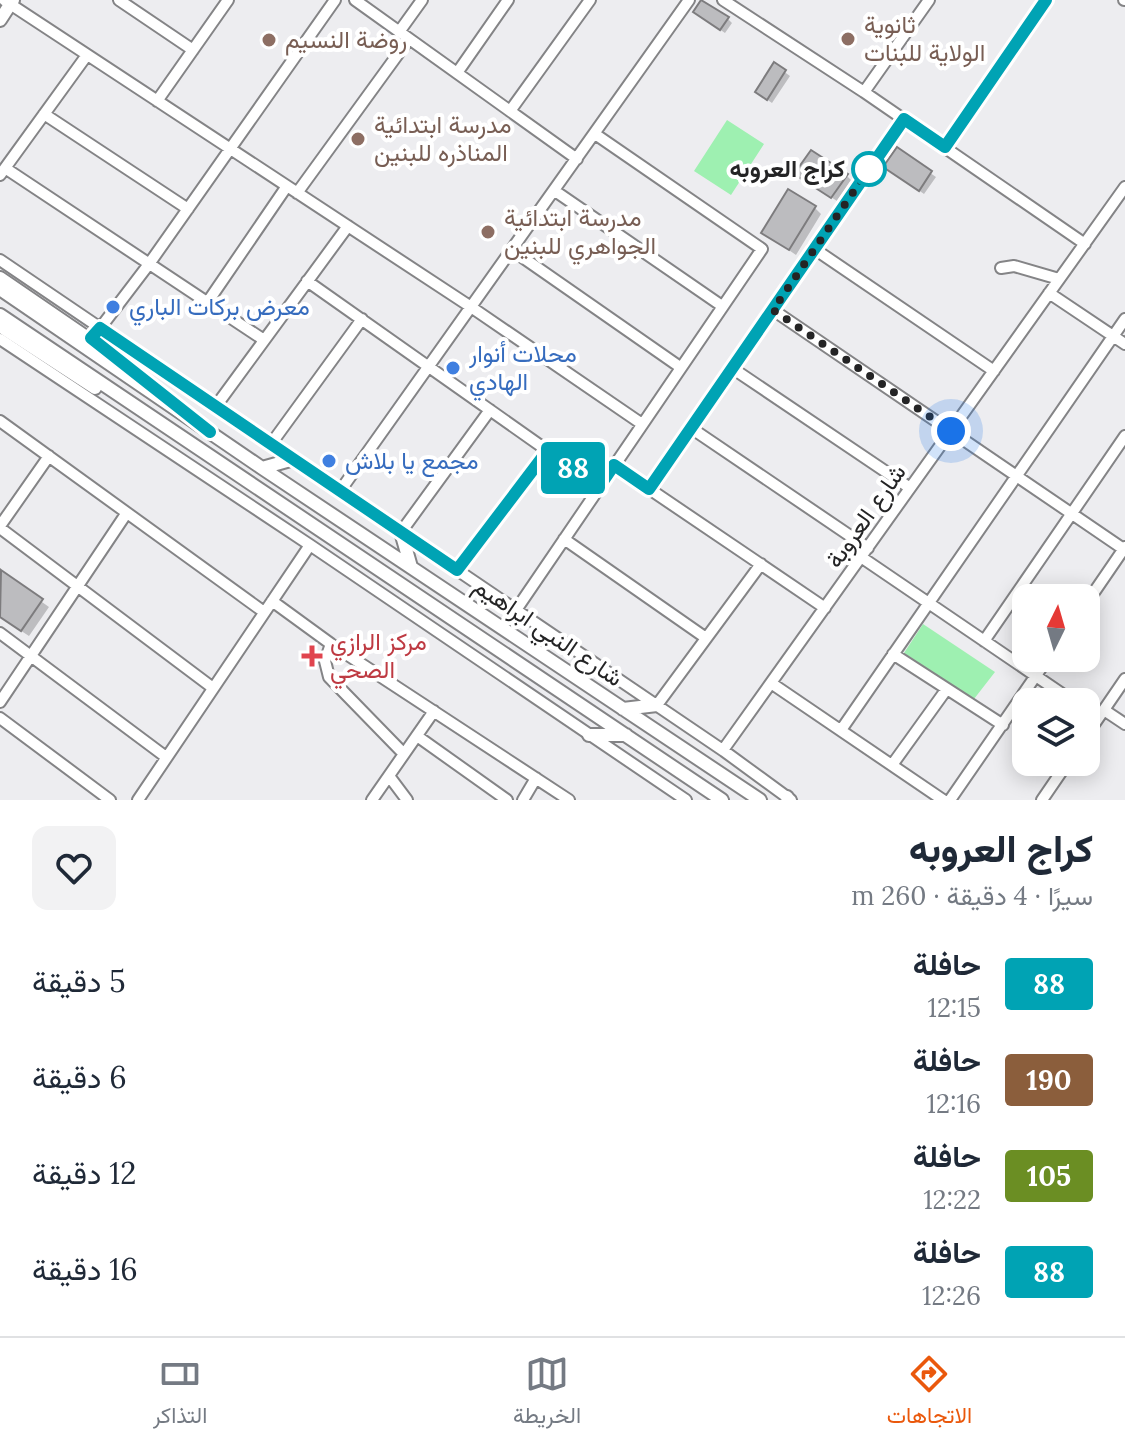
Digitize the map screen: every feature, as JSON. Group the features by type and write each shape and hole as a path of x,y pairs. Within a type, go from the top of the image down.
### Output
{"main road":[{"path":"0,20 9,2"},
{"path":"0,278 96,333 210,432"},
{"name":"شارع النبي ابراهيم","path":"0,289 760,800"},
{"path":"0,315 61,361"},
{"path":"0,326 61,361"},
{"path":"0,337 61,361"},
{"name":"شارع النبي ابراهيم","path":"61,361 722,800"},
{"path":"262,468 294,459"},
{"path":"401,532 411,567"},
{"path":"623,709 657,705"},
{"path":"589,735 626,735"},
{"path":"655,755 669,739"},
{"path":"676,768 687,751"}],"street":[{"path":"119,0 193,50"},
{"path":"157,101 228,0"},
{"path":"96,333 149,264 335,0"},
{"path":"355,0 577,159"},
{"path":"399,32 422,0"},
{"path":"457,73 508,0"},
{"path":"510,111 590,0"},
{"path":"340,491 689,0"},
{"path":"723,0 864,92 1085,244"},
{"path":"864,92 929,0"},
{"path":"945,147 1046,0"},
{"path":"9,2 471,307 642,424"},
{"path":"297,193 409,39"},
{"path":"87,55 3,172 264,340"},
{"path":"44,114 188,209"},
{"path":"649,489 904,119"},
{"path":"516,610 762,249 595,134"},
{"path":"207,303 287,186"},
{"name":"شارع العروبة","path":"723,750 1125,187"},
{"path":"555,191 722,306"},
{"path":"216,406 348,226"},
{"path":"813,248 994,371"},
{"path":"512,250 680,367"},
{"path":"0,260 96,333 216,406 723,750 789,799"},
{"path":"1001,268 1014,266 1059,279"},
{"path":"307,281 599,487"},
{"path":"1049,293 1125,344"},
{"path":"773,310 1125,549 1100,584"},
{"path":"271,444 362,319"},
{"path":"841,730 1125,319"},
{"path":"0,337 686,800"},
{"path":"732,368 910,488"},
{"path":"401,532 490,410"},
{"path":"0,421 264,612"},
{"path":"691,428 864,552 929,603 1054,688"},
{"path":"984,641 1125,436"},
{"path":"457,570 548,450"},
{"path":"49,456 0,527 213,688"},
{"path":"614,465 825,608"},
{"path":"0,702 126,514"},
{"path":"564,539 706,638"},
{"path":"126,800 137,800 310,545"},
{"path":"657,705 761,564"},
{"path":"272,601 331,644 569,800"},
{"path":"0,633 166,757"},
{"path":"331,644 325,661 329,677 404,754"},
{"path":"893,654 1003,725"},
{"path":"950,800 1039,672"},
{"path":"1125,679 1101,714 1125,724"},
{"path":"771,683 943,800"},
{"path":"892,765 946,690"},
{"path":"372,800 434,711"},
{"path":"0,718 110,800"},
{"path":"417,736 507,800"},
{"path":"389,776 407,800"},
{"path":"1042,800 1058,776"},
{"path":"523,800 536,778"}],"green space":[{"path":"727,120 764,144 731,195 694,171"},
{"path":"923,624 995,672 974,699 904,653"}],"building":[{"path":"701,0 729,17 720,30 693,12"},
{"path":"774,62 786,70 767,100 755,92"},
{"path":"897,147 932,171 919,191 883,167"},
{"path":"811,150 848,174 831,198 794,174"},
{"path":"788,189 816,206 789,250 761,233"},
{"path":"1,570 43,599 21,631 0,617"}],"bus line":[{"name":"88","path":"210,432 91,338 100,328 457,570 548,450 599,487 614,465 649,489 904,119 945,147 1046,0"}],"place":[{"name":"ثانوية الولاية للبنات","path":"848,39"},
{"name":"روضة النسيم","path":"269,40"},
{"name":"مدرسة ابتدائية المناذره للبنين","path":"358,139"},
{"name":"كراج العروبه","path":"869,169"},
{"name":"مدرسة ابتدائية الجواهري للبنين","path":"488,232"},
{"name":"معرض بركات الباري","path":"113,307"},
{"name":"محلات أنوار الهادي","path":"453,368"},
{"name":"مجمع يا بلاش","path":"329,461"},
{"name":"مركز الرازي الصحي","path":"312,656"}],"route":[{"path":"869,169 773,310 951,431"}]}
